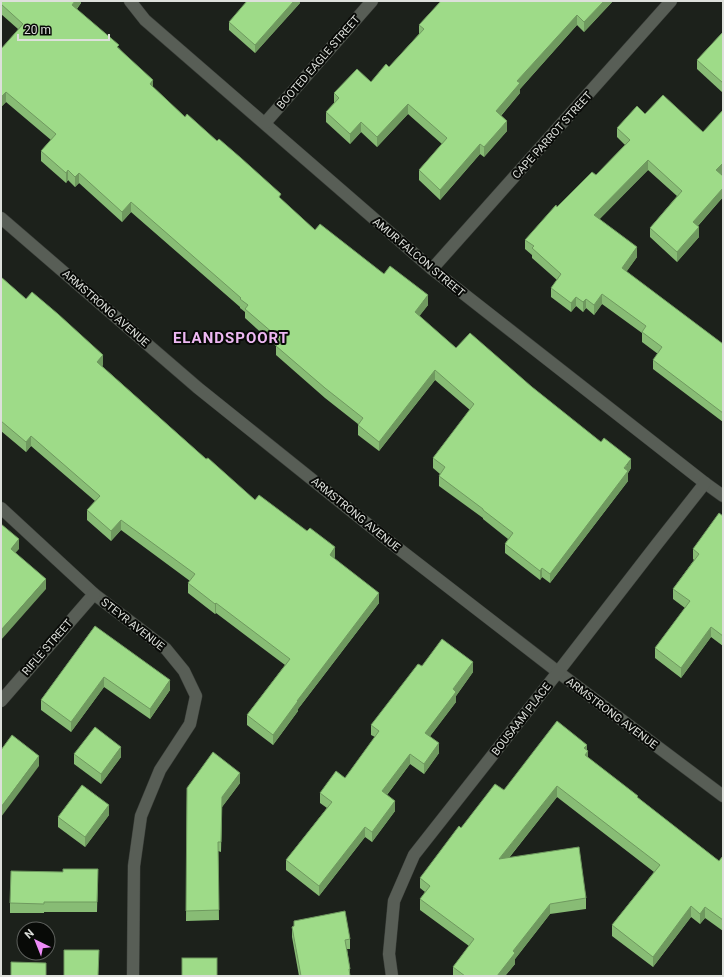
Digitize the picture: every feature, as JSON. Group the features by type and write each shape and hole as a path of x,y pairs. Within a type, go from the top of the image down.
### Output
{"street":[{"name":"AMUR FALCON STREET","path":"130,1 145,20 432,269 723,496"},
{"name":"BOOTED EAGLE STREET","path":"264,123 372,1"},
{"name":"CAPE PARROT STREET","path":"432,269 671,1"},
{"name":"ARMSTRONG AVENUE","path":"1,218 198,388 384,537 558,672 723,796"},
{"name":"BOUSAAM PLACE","path":"392,976 389,954 394,901 414,855 705,483"},
{"name":"STEYR AVENUE","path":"1,508 94,594 166,649 184,671 196,696 190,724 160,770 142,816 134,866 133,976"},
{"name":"RIFLE STREET","path":"1,701 94,594"}],"building":[{"path":"1,1 75,1 72,5 119,45 117,47 153,80 150,84 185,117 187,114 217,141 219,139 241,158 281,194 279,197 315,230 320,224 384,274 390,266 428,295 415,312 456,348 470,333 532,387 601,442 604,438 631,459 624,468 628,471 550,574 542,568 540,571 505,544 513,533 439,476 445,467 433,458 474,404 435,370 379,442 358,425 363,418 276,346 281,340 245,309 248,305 240,299 241,298 131,202 122,212 79,173 75,177 68,170 66,173 41,151 56,134 6,92 1,97 1,49 23,24 1,4"},
{"path":"247,1 294,1 255,45 229,22"},
{"path":"441,1 604,1 584,22 577,15 517,81 520,83 496,111 507,121 484,147 480,144 440,190 419,170 447,138 408,104 377,137 361,122 350,134 326,112 339,98 334,93 357,69 371,82 386,64 389,67 424,29 419,25"},
{"path":"723,32 723,83 697,60"},
{"path":"663,95 703,132 723,110 723,163 716,170 723,176 723,188 693,222 699,227 677,252 650,228 682,191 648,160 594,215 637,247 622,268 723,344 723,413 653,360 662,347 642,332 646,326 602,294 594,305 586,299 583,302 576,297 571,303 551,288 561,274 532,248 534,246 525,240 556,205 557,207 592,172 596,175 630,140 617,128 637,106 645,114"},
{"path":"1,277 26,299 32,292 103,355 97,362 206,459 208,458 255,500 259,495 307,531 310,528 335,547 330,555 379,593 273,735 247,715 290,659 188,583 195,574 121,520 111,531 87,510 100,496 31,436 26,442 1,421"},
{"path":"719,513 723,516 723,636 711,627 681,668 655,648 690,601 673,589 699,554 693,549"},
{"path":"1,524 19,539 11,549 46,579 1,630"},
{"path":"95,626 170,680 150,709 104,677 71,722 41,700"},
{"path":"442,639 473,662 453,689 456,692 425,733 439,743 424,764 410,754 382,791 395,801 372,832 365,827 319,886 286,860 332,802 320,793 336,771 345,778 379,731 371,725 418,664 422,666"},
{"path":"557,721 587,745 584,748 588,751 585,755 719,861 723,856 723,920 705,907 700,914 691,906 653,957 612,925 660,865 557,786 499,859 579,847 586,898 550,904 513,951 515,953 497,976 465,976 453,967 474,939 420,899 430,886 420,878 459,826 461,828 495,784 504,790"},
{"path":"95,727 121,747 101,774 74,754"},
{"path":"12,735 39,756 1,807 1,750"},
{"path":"213,752 240,773 222,797 221,842 218,842 219,910 186,911 187,788"},
{"path":"82,785 109,805 85,837 58,817"},
{"path":"63,869 98,869 97,902 44,902 44,904 10,903 11,871 63,872"},
{"path":"345,911 350,939 345,940 350,976 301,976 292,927 294,926 294,921"},
{"path":"64,950 99,950 98,976 64,976"},
{"path":"182,958 217,958 217,976 182,976"},
{"path":"11,962 46,963 46,976 11,976"}],"district":[{"name":"ELANDSPOORT","path":"231,338"}]}
